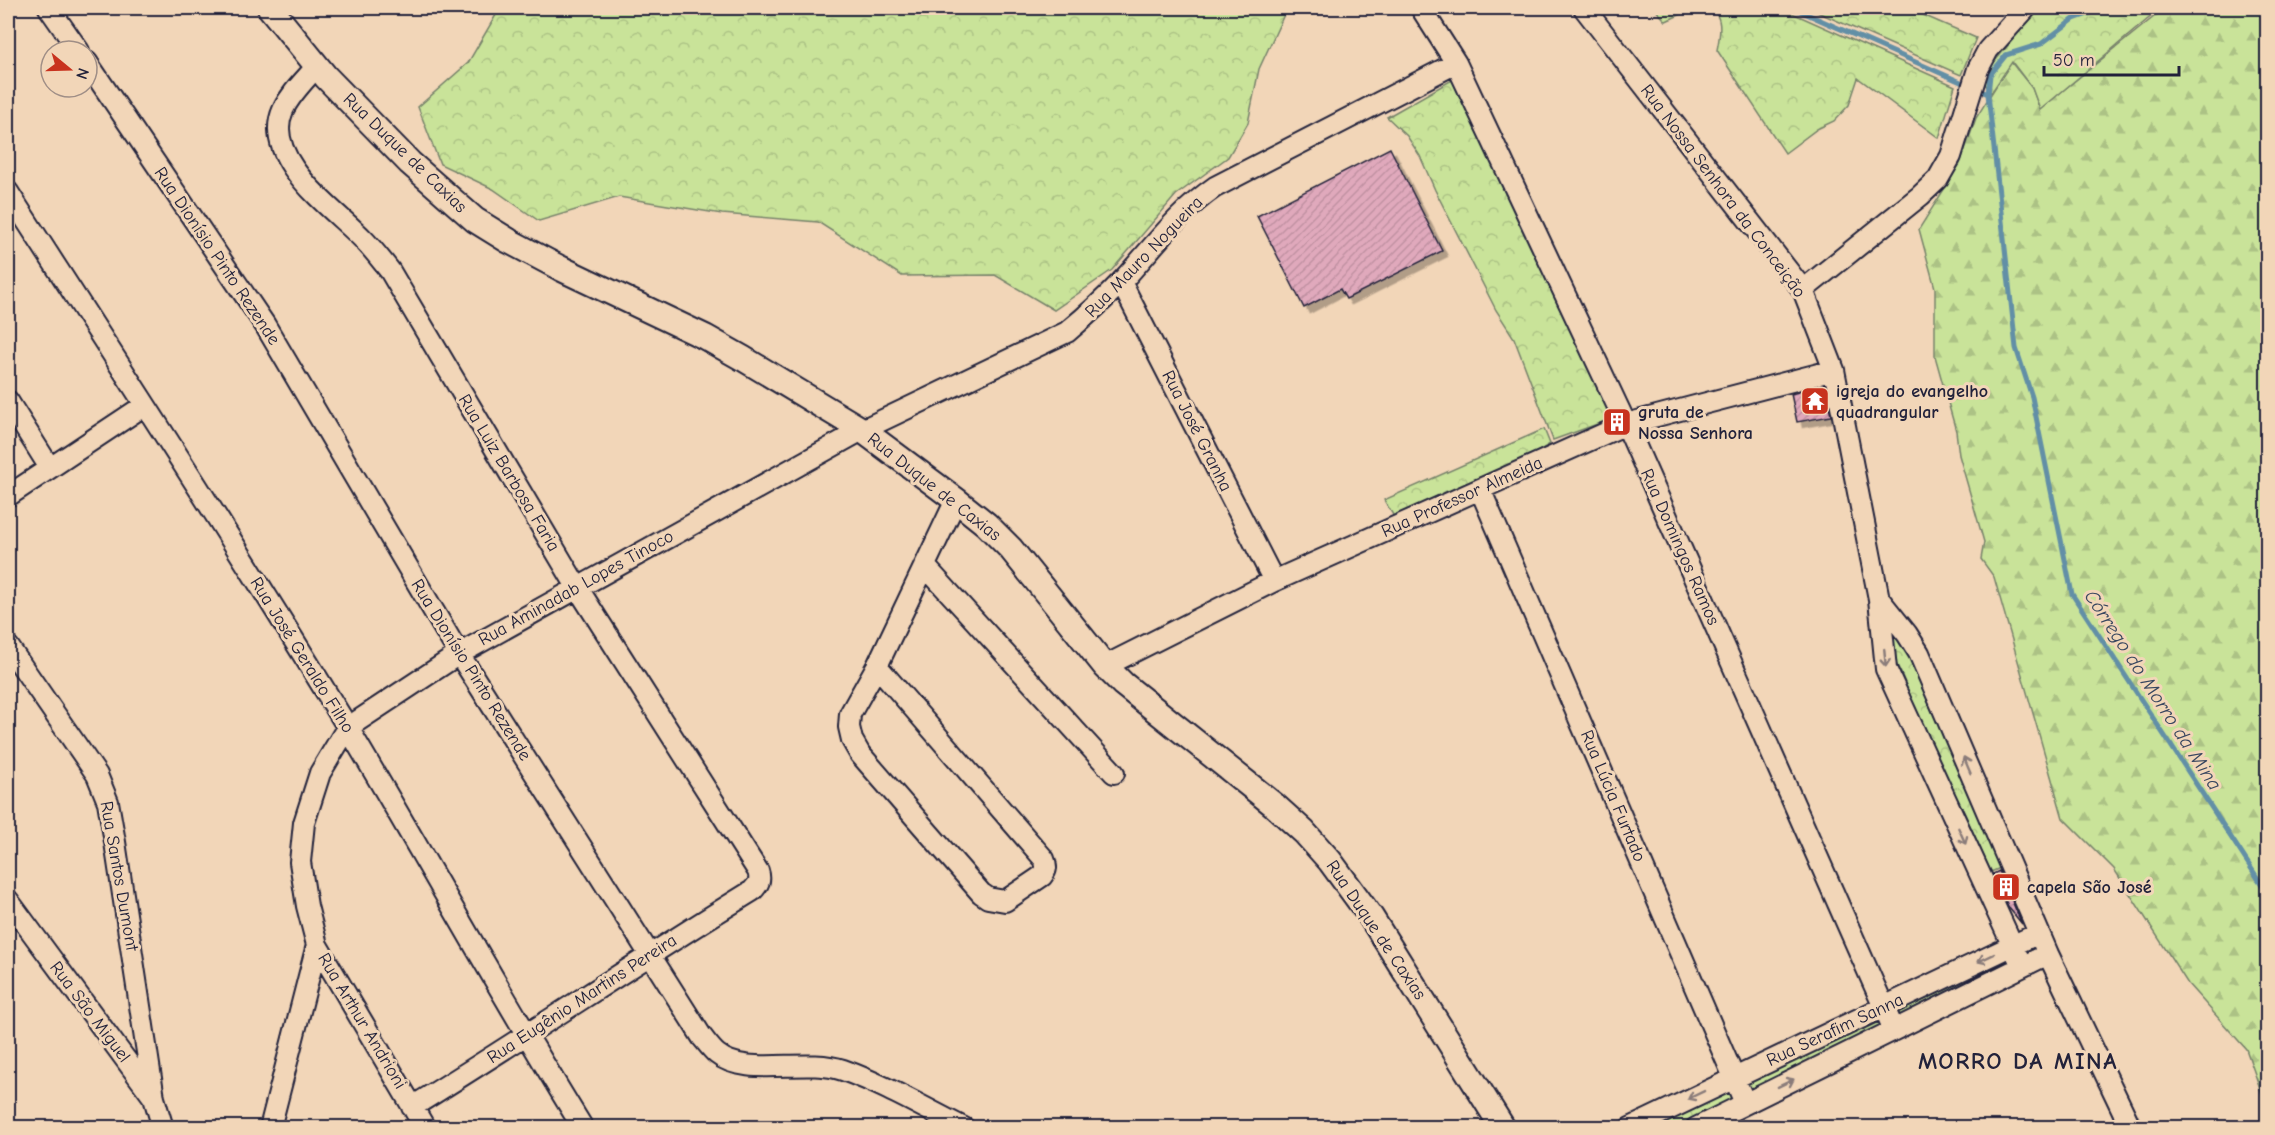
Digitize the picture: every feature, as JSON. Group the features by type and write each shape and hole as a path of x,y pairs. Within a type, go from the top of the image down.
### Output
{"street":[{"path":"49,8 71,39"},
{"name":"Rua Duque de Caxias","path":"270,8 317,66 410,163 475,220 560,268 705,337 862,430 986,524 1011,549 1104,666 1148,705 1273,804 1304,832 1330,861 1371,917 1503,1128"},
{"name":"Rua Domingos Ramos","path":"1421,8 1456,63 1626,424 1894,1029"},
{"name":"Rua Nossa Senhora da Conceição","path":"1584,8 1803,290 1834,370 1879,599 1886,669 2022,966"},
{"path":"1803,290 1938,179 1951,156 1978,69 1988,50 2026,8"},
{"name":"Rua Mauro Nogueira","path":"862,430 1067,332 1121,282 1173,221 1215,187 1456,63"},
{"name":"Rua Luiz Barbosa Faria","path":"317,66 292,95 282,111 279,127 283,150 294,169 317,196 368,244 390,271 577,587 758,871 760,878 758,885 752,891"},
{"name":"Rua Dionísio Pinto Rezende","path":"99,80 265,325 459,654 702,1037 718,1055 736,1065 756,1067 825,1065 878,1085 964,1128"},
{"name":"Rua José Geraldo Filho","path":"8,192 145,405 347,728 526,1036 583,1128"},
{"name":"Rua José Granha","path":"1121,282 1274,581"},
{"name":"Rua Professor Almeida","path":"1104,666 1274,581 1626,424 1834,370"},
{"path":"8,401 50,468"},
{"path":"8,495 145,405"},
{"name":"Rua Aminadab Lopes Tinoco","path":"270,1128 317,945 307,906 300,862 304,823 320,772 347,728 459,654 862,430"},
{"name":"Rua Lúcia Furtado","path":"1480,489 1745,1103"},
{"path":"877,666 1044,859 1047,866 1046,872 1005,901 988,898 981,893 860,754 852,740 849,727 850,714 877,666 956,500"},
{"path":"925,566 1114,773"},
{"name":"Rua Nossa Senhora da Conceição","path":"1879,599 1919,653 2048,954 2131,1128"},
{"name":"Rua Santos Dumont","path":"8,646 97,775 108,802 154,1098"},
{"name":"Rua Eugênio Martins Pereira","path":"412,1107 752,891"},
{"name":"Rua São Miguel","path":"8,900 154,1098 163,1128"},
{"name":"Rua Serafim Sanna","path":"1630,1128 2039,933"},
{"name":"Rua Arthur Andrioni","path":"317,945 425,1128"},
{"name":"Rua Serafim Sanna","path":"1696,1128 2048,954"}],"green space":[{"path":"500,8 1287,8 1259,69 1248,123 1228,157 1176,195 1112,270 1054,310 995,275 902,276 818,222 722,214 619,197 539,221 493,189 440,164 418,107 468,63"},
{"path":"1654,8 1695,8 1666,21"},
{"path":"1706,8 1781,8 1955,86 1939,138 1858,78 1849,105 1834,121 1817,129 1785,153 1717,50 1719,19 1712,10"},
{"path":"1808,8 1907,8 1976,38 1961,75"},
{"path":"2039,8 2161,8 2040,110 2032,88 2012,62 1991,93 1981,78"},
{"path":"2165,8 2267,8 2267,1108 2246,1049 2188,984 2114,869 2063,818 1994,577 1981,559 1984,542 1959,455 1956,431 1935,356 1935,288 1919,229 1960,164 1976,118 2011,62 2032,88 2040,109"},
{"path":"1452,80 1614,418 1553,440 1514,338 1496,310 1420,156 1407,136 1387,117"},
{"path":"1544,429 1550,444 1520,463 1396,520 1384,500"},
{"path":"1887,613 1913,650 2007,865 1991,872 1965,814 1932,750 1889,649"},
{"path":"2010,950 2018,965 1895,1025 1887,1009"},
{"path":"1881,1012 1889,1028 1747,1098 1739,1078"},
{"path":"1732,1083 1740,1102 1687,1127 1639,1128"}],"building":[{"path":"1390,148 1442,251 1346,299 1340,289 1304,308 1257,216"},
{"name":"igreja do evangelho quadrangular","path":"1825,385 1831,416 1797,422 1791,394"},
{"path":"1999,871 2022,924 2009,908 1993,874"}],"waterway":[{"name":"Córrego do Morro da Mina","path":"1793,8 1988,94 2016,348 2032,397 2072,594 2268,894"},
{"path":"1988,94 1990,75 2006,55 2041,44 2074,19 2105,8"}],"place":[{"name":"igreja do evangelho quadrangular","path":"1815,401"},
{"name":"gruta de Nossa Senhora","path":"1617,422"},
{"name":"capela São José","path":"2006,887"}],"district":[{"name":"MORRO DA MINA","path":"2018,1061"}]}
